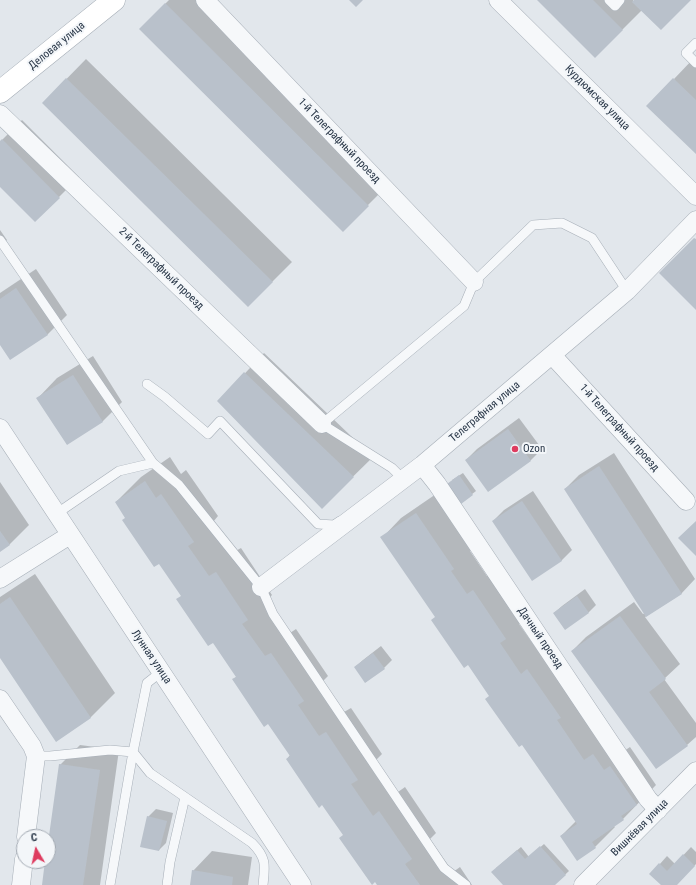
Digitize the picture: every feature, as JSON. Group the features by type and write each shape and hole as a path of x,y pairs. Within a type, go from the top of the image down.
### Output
{"street":[{"name":"Деловая улица","path":"0,92 114,0"},
{"name":"1-й Телеграфный проезд","path":"205,0 474,282"},
{"name":"Курдюмская улица","path":"498,0 696,196"},
{"name":"2-й Телеграфный проезд","path":"0,114 322,424"},
{"name":"Телеграфная улица","path":"262,587 422,465 627,291 696,220"},
{"name":"1-й Телеграфный проезд","path":"552,355 686,501"},
{"name":"Лунная улица","path":"0,428 302,885"},
{"name":"Дачный проезд","path":"422,465 437,484 648,798 658,810"},
{"path":"0,579 70,535"},
{"path":"0,699 32,746 36,756 27,829"},
{"name":"Вишнёвая улица","path":"583,885 696,771"},
{"path":"21,885 23,869"}],"lane":[{"path":"609,0 615,6 620,0"},
{"path":"696,43 686,53 696,63"},
{"path":"404,480 392,468 322,424 464,306 474,282 533,225 562,223 592,238 627,291"},
{"path":"0,240 153,463 179,485 262,587 273,614 444,868 466,885"},
{"path":"147,384 165,396 208,434 220,421 318,524 334,525 374,502"},
{"path":"56,514 120,471 153,463"},
{"path":"110,885 133,752 147,683 161,672"},
{"path":"36,756 110,750 133,752 150,773 260,851 265,863 263,885"},
{"path":"167,885 170,862 185,797"}],"building":[{"path":"349,0 363,0 356,7"},
{"path":"537,0 593,0 623,30 595,58"},
{"path":"634,0 691,0 661,30 632,2"},
{"path":"165,3 369,206 343,232 139,29"},
{"path":"66,78 273,282 248,307 42,103"},
{"path":"673,78 696,100 696,154 646,106"},
{"path":"2,139 60,198 35,222 0,187 0,141"},
{"path":"694,238 696,239 696,310 659,273"},
{"path":"16,288 48,335 10,360 0,345 0,299"},
{"path":"244,372 354,477 322,509 217,401"},
{"path":"73,375 103,422 67,445 36,398"},
{"path":"508,429 531,461 488,492 465,460"},
{"path":"599,466 682,594 646,617 564,489"},
{"path":"459,475 473,495 461,504 447,484"},
{"path":"145,481 156,498 161,494 194,542 188,546 209,576 216,572 248,620 242,624 265,656 271,653 304,701 298,705 319,736 326,732 358,780 351,784 373,816 379,811 412,859 405,864 420,885 377,885 375,882 372,885 339,838 343,835 322,805 319,808 286,759 290,756 268,724 264,727 232,679 236,677 213,643 208,646 176,599 181,596 159,564 154,567 122,520 125,518 115,502"},
{"path":"522,501 562,561 532,581 492,521"},
{"path":"416,513 454,569 451,571 467,594 473,590 506,639 500,643 521,674 527,669 561,718 557,720 584,760 593,754 604,770 610,766 637,805 621,816 624,820 592,842 596,848 577,861 560,836 577,824 522,745 519,747 485,699 489,696 468,665 464,668 431,620 435,617 380,537"},
{"path":"696,521 696,556 678,538"},
{"path":"0,531 10,545 0,552"},
{"path":"577,596 589,613 565,630 553,613"},
{"path":"10,597 91,718 56,742 0,658 0,604"},
{"path":"620,616 666,679 649,692 688,746 656,769 571,651"},
{"path":"373,653 385,669 365,683 354,667"},
{"path":"59,764 100,770 83,885 42,885 44,869 56,869 56,829 50,829"},
{"path":"147,816 167,821 159,851 140,847"},
{"path":"540,846 566,875 555,885 503,885 491,872 517,850 525,859"},
{"path":"683,854 695,866 677,885 661,885 649,874 659,863 667,871"},
{"path":"192,870 233,877 232,885 190,885"}],"place":[{"name":"Ozon","path":"515,449"}]}
